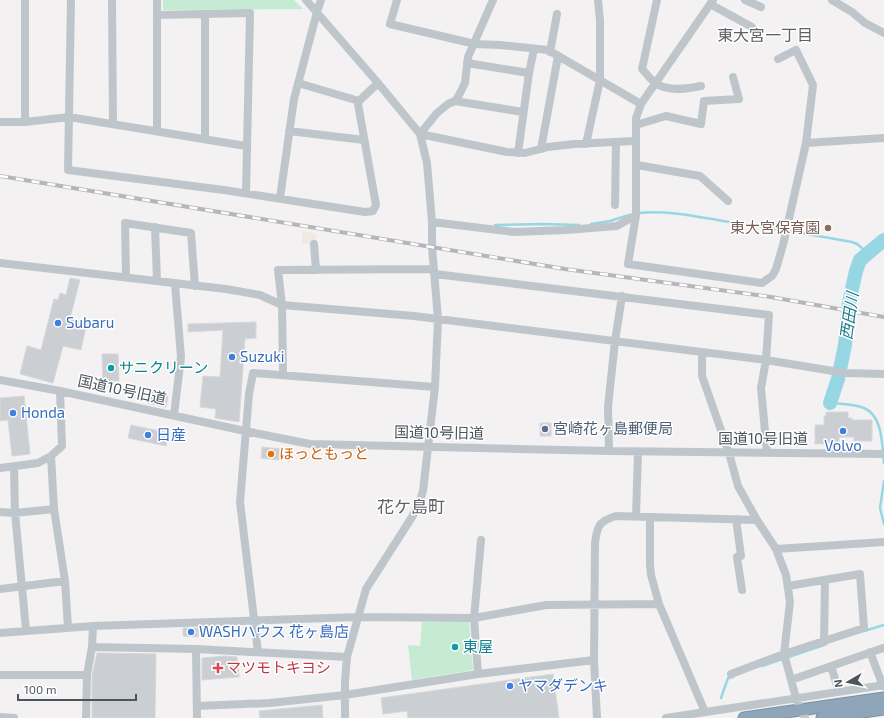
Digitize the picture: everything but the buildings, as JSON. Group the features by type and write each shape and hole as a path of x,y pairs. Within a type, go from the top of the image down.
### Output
{"highway":[{"path":"744,718 803,714 884,698"},
{"path":"822,718 884,709"}],"street":[{"path":"25,0 25,122"},
{"path":"71,0 68,170 246,193 365,212 373,211 376,206 358,104 378,83"},
{"path":"112,0 113,124"},
{"path":"157,0 157,131"},
{"path":"306,0 420,134 427,162 438,319 435,387 423,491 419,504 366,589 347,658 345,680 345,718"},
{"path":"280,198 294,99 321,0"},
{"path":"397,0 390,24 475,44 500,45 550,52 641,104"},
{"path":"586,144 600,80 600,20 598,0"},
{"path":"657,0 642,69 655,83 667,88 677,89 701,86"},
{"path":"745,0 761,7"},
{"path":"833,0 852,12 865,23 884,33"},
{"path":"455,101 465,83 468,57 475,44 490,1"},
{"path":"752,27 711,2 641,104 636,118 636,216 628,264 762,283 772,276 776,269 783,245 806,144 813,85 796,50 778,59"},
{"path":"157,15 250,13 246,193"},
{"path":"204,14 206,139"},
{"path":"550,52 557,14"},
{"path":"518,153 529,73 534,49"},
{"path":"541,149 558,56"},
{"path":"467,63 529,73"},
{"path":"636,125 666,116 701,124 704,102 739,99 733,77"},
{"path":"298,83 360,101"},
{"path":"420,134 437,113 448,104 455,101 523,112"},
{"path":"0,122 25,122 69,117 246,146"},
{"path":"289,131 364,140"},
{"path":"420,134 518,153 574,144 635,141"},
{"path":"806,144 884,138"},
{"path":"615,204 616,143"},
{"path":"637,166 700,176 728,201"},
{"path":"432,222 514,232 551,231 617,226 636,216"},
{"path":"126,277 125,223 191,233 195,286"},
{"path":"155,227 157,281"},
{"path":"314,244 316,270"},
{"path":"0,263 226,289 260,295 282,305 438,319 766,360 835,372 884,374"},
{"path":"283,375 282,305 278,270 435,271 769,315 766,360 761,388 767,453"},
{"path":"174,415 181,357 175,284"},
{"path":"609,451 608,407 615,341 622,296"},
{"path":"702,352 702,376 729,453 738,486 757,520 776,549 786,575 790,602 785,657 796,698 803,714"},
{"path":"258,652 240,502 249,394 253,373 435,387"},
{"name":"国道10号旧道","path":"0,380 60,391 310,444 638,452 884,454"},
{"path":"0,468 38,463 51,456 62,446 60,391"},
{"path":"636,517 638,452"},
{"path":"51,456 54,508 65,581 68,628"},
{"path":"14,467 15,513 26,630"},
{"path":"0,512 15,513 54,508"},
{"path":"597,718 593,605 595,543 597,530 604,520 616,516 757,520"},
{"path":"650,517 651,575 659,604 705,712"},
{"path":"736,519 741,556 737,557 742,590"},
{"path":"478,674 474,618 481,540"},
{"path":"776,549 884,542"},
{"path":"731,674 785,657 864,628 860,574 788,586"},
{"path":"824,642 825,580"},
{"path":"0,588 65,581"},
{"path":"0,633 93,626 359,618 474,618 546,605 659,604"},
{"path":"86,718 87,675 92,647 93,626"},
{"path":"92,647 196,649 347,658"},
{"path":"791,680 883,648"},
{"path":"196,649 197,718"},
{"path":"666,718 884,685 870,652"},
{"path":"197,706 270,703 345,695 478,674 594,660"},
{"path":"831,666 839,692"},
{"path":"0,675 87,675"},
{"path":"0,717 14,718"}],"green space":[{"path":"163,0 294,0 303,9 163,10"},
{"path":"469,621 473,670 412,680 408,645 420,646 422,622"}],"sand":[{"path":"303,231 317,234 315,244 302,244"}],"waterway":[{"path":"638,213 659,212 680,214 820,236 852,242 868,253"},
{"path":"591,224 610,221 629,215"},
{"path":"495,225 579,225"},
{"name":"西田川","path":"830,403 838,379 845,345 849,303 856,271 860,260 884,240"},
{"path":"830,403 847,404 864,408 875,417 882,440 884,463"},
{"path":"884,481 880,508 884,524"},
{"path":"864,631 884,625"},
{"path":"762,666 824,645"},
{"path":"721,698 728,678 733,677"}],"railway":[{"path":"0,176 565,269 771,297 884,317"}],"place":[{"name":"東大宮保育園","path":"828,228"},
{"name":"Subaru","path":"58,323"},
{"name":"Suzuki","path":"232,357"},
{"name":"サニクリーン","path":"111,368"},
{"name":"Honda","path":"13,413"},
{"name":"宮崎花ヶ島郵便局","path":"545,429"},
{"name":"Volvo","path":"843,431"},
{"name":"日産","path":"148,435"},
{"name":"ほっともっと","path":"271,454"},
{"name":"WASHハウス 花ヶ島店","path":"191,632"},
{"name":"東屋","path":"455,647"},
{"name":"マツモトキヨシ","path":"218,668"},
{"name":"ヤマダデンキ","path":"510,686"}],"district":[{"name":"東大宮一丁目","path":"765,35"},
{"name":"花ケ島町","path":"411,507"}]}
